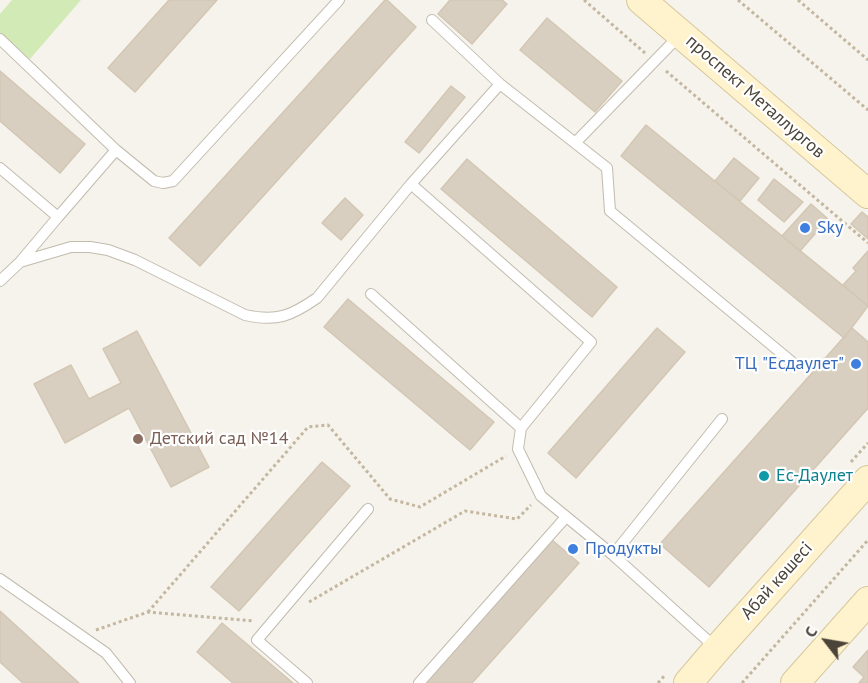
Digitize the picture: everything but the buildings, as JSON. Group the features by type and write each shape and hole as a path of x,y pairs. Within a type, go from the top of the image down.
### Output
{"street":[{"name":"проспект Металлургов","path":"641,0 868,194"},
{"name":"Абай көшесі","path":"688,683 868,480"},
{"path":"795,683 868,601"}],"lane":[{"path":"0,39 116,150 154,181 163,183 173,181 339,0"},
{"path":"432,20 500,84 607,168 610,211 792,362"},
{"path":"574,143 681,34"},
{"path":"20,262 71,247 108,250 135,260 245,315 263,319 279,318 299,310 317,298 411,184 500,84"},
{"path":"0,281 20,262 116,150"},
{"path":"0,168 58,217"},
{"path":"411,184 591,342 521,428 518,449 541,496 613,555 717,649"},
{"path":"371,294 521,428"},
{"path":"613,555 722,418"},
{"path":"307,683 257,640 368,509"},
{"path":"418,683 566,517"},
{"path":"0,579 106,653 130,683"}],"path":[{"path":"584,0 868,243"},
{"path":"738,0 868,110"},
{"path":"798,0 868,60"},
{"path":"148,612 308,427 328,425 390,500 420,507 518,449"},
{"path":"742,683 868,540"}],"green space":[{"path":"12,0 81,0 30,59 0,33 0,14"}],"place":[{"name":"Sky","path":"805,228"},
{"name":"ТЦ \"Есдаулет\"","path":"856,364"},
{"name":"Детский сад №14","path":"138,439"},
{"name":"Ес-Даулет","path":"764,476"},
{"name":"Продукты","path":"573,549"}]}
